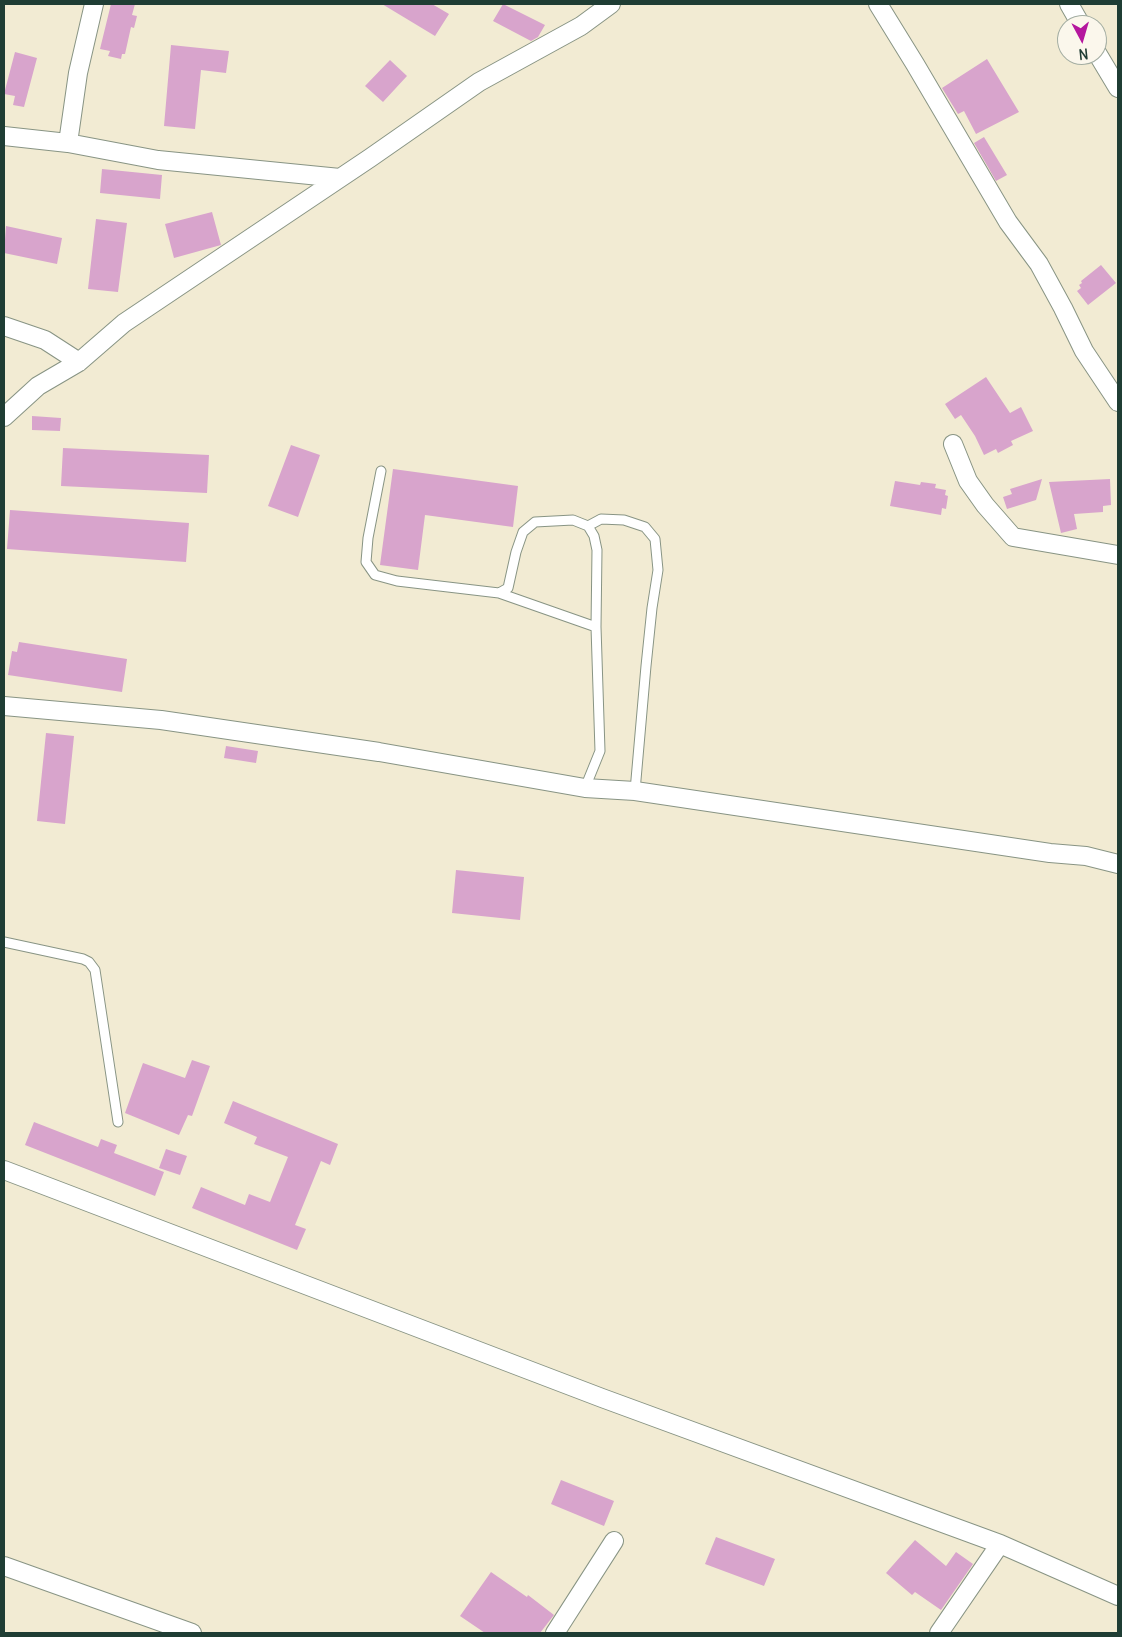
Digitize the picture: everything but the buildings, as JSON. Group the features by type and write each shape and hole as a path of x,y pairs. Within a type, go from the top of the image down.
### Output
{"street":[{"path":"68,144 78,73 94,4"},
{"path":"4,417 38,386 78,362 124,323 479,82 581,26 611,4"},
{"path":"878,4 1008,222 1039,264 1084,351 1118,402"},
{"path":"1069,4 1075,15"},
{"path":"1104,65 1118,88"},
{"path":"4,138 68,144 158,160 340,178"},
{"path":"4,326 45,340 78,362"},
{"path":"953,444 968,481 985,505 1013,537 1118,555"},
{"path":"4,706 161,720 379,752 585,788 635,791 1050,853 1086,856 1118,864"},
{"path":"4,1170 602,1398 1000,1544 1118,1596"},
{"path":"555,1633 614,1540"},
{"path":"939,1633 1000,1544"},
{"path":"4,1566 192,1633"}],"lane":[{"path":"381,471 368,538 366,562 375,575 397,581 500,593 596,628"},
{"path":"588,526 601,519 624,520 645,527 655,539 658,570 647,656 635,791"},
{"path":"500,593 508,588 516,552 523,532 535,522 573,520 588,526 594,536 597,550 596,628 600,751 585,788"},
{"path":"4,942 83,959 89,962 95,970 118,1122"}]}
